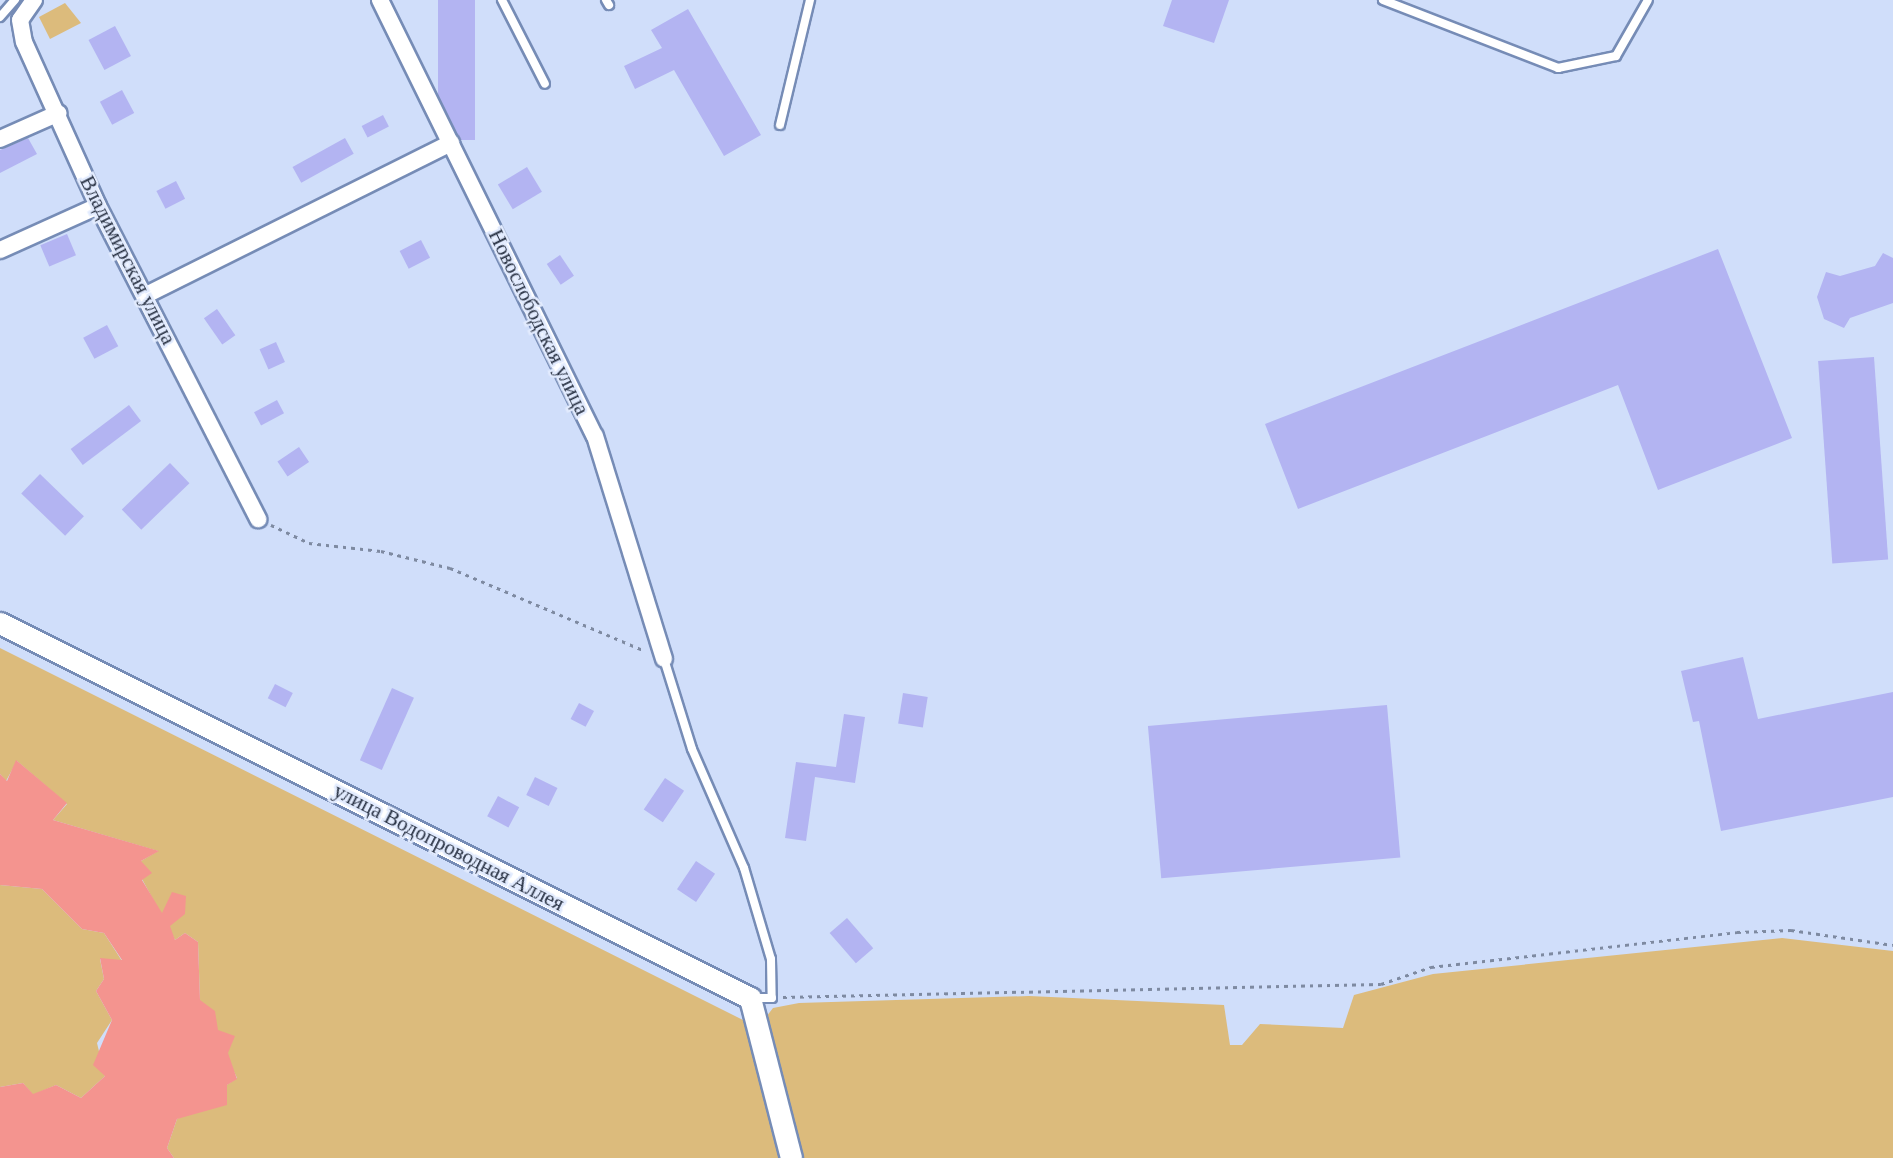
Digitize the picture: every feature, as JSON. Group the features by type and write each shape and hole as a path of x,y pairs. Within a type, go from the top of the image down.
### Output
{"street":[{"name":"Владимирская улица","path":"34,0 20,29 98,206 146,295 258,519"},
{"name":"Новослободская улица","path":"380,0 595,436 664,659"},
{"path":"0,139 59,113"},
{"path":"146,295 451,143"},
{"path":"0,250 98,206"},
{"name":"улица Водопроводная Аллея","path":"0,623 750,998"},
{"path":"750,998 789,1152"}],"lane":[{"path":"0,17 15,0"},
{"path":"502,0 545,84"},
{"path":"780,125 810,0"},
{"path":"1384,0 1558,68 1616,56 1648,0"},
{"path":"664,659 692,749 744,868 771,959 772,998 750,998"}],"path":[{"path":"258,519 309,542 381,551 450,568 664,659"},
{"path":"772,998 1381,984 1431,967 1737,932 1791,930 1893,945"}],"shaded area":[{"path":"65,3 81,23 50,39 39,17"},
{"path":"0,648 745,1021 782,1158 174,1158 167,1148 177,1119 237,1078 200,1001 198,942 185,933 175,940 142,879 141,861 158,851 53,820 67,804 17,761 6,781 0,774"},
{"path":"16,760 67,803 53,820 159,851 141,861 152,873 142,880 162,913 172,892 186,896 185,914 170,926 175,940 185,933 198,942 200,1000 215,1011 218,1030 235,1036 228,1053 237,1079 227,1085 227,1105 177,1119 167,1148 174,1158 0,1158 0,1087 23,1083 33,1094 56,1085 81,1098 105,1076 93,1065 112,1020 96,991 104,979 100,958 122,960 104,933 82,929 42,889 0,885 0,774 7,781"},
{"path":"0,885 42,889 82,929 104,933 122,961 100,959 104,979 96,991 112,1020 97,1043 105,1076 81,1098 56,1085 33,1095 23,1083 0,1087"},
{"path":"1782,938 1893,951 1893,1158 799,1158 763,1021 773,1008 799,1003 1029,996 1224,1005 1230,1045 1242,1045 1260,1024 1343,1028 1354,995 1433,974"}],"building":[{"path":"438,0 475,0 475,140 438,140"},
{"path":"1172,0 1229,0 1214,43 1163,26"},
{"path":"688,9 761,135 724,156 674,70 635,89 624,66 662,48 651,30"},
{"path":"115,26 131,56 104,70 89,40"},
{"path":"122,90 134,113 112,125 100,102"},
{"path":"383,115 389,127 368,137 362,126"},
{"path":"28,138 37,154 0,173 0,150"},
{"path":"345,138 354,154 301,183 293,167"},
{"path":"527,167 542,192 513,209 498,185"},
{"path":"176,181 185,199 165,209 156,191"},
{"path":"67,234 76,255 49,267 40,245"},
{"path":"421,240 430,258 409,269 400,251"},
{"path":"1718,249 1792,438 1658,490 1618,385 1298,509 1265,424"},
{"path":"1883,253 1893,258 1893,303 1850,318 1844,328 1824,319 1817,297 1826,272 1840,276 1875,266"},
{"path":"560,255 574,276 561,285 547,264"},
{"path":"217,309 235,335 222,344 204,318"},
{"path":"107,325 118,346 94,359 83,338"},
{"path":"276,342 285,362 269,369 260,349"},
{"path":"1874,357 1888,560 1832,563 1818,361"},
{"path":"277,400 284,413 261,425 254,412"},
{"path":"129,405 141,421 83,465 71,449"},
{"path":"299,447 309,462 288,476 277,462"},
{"path":"170,463 189,483 141,530 122,510"},
{"path":"40,474 84,516 65,536 21,493"},
{"path":"1743,657 1758,719 1893,692 1893,797 1721,831 1699,721 1693,722 1681,671"},
{"path":"275,684 293,693 286,707 268,698"},
{"path":"392,688 414,698 382,770 360,760"},
{"path":"903,693 928,697 923,728 898,724"},
{"path":"579,703 594,711 586,727 571,719"},
{"path":"1387,705 1400,857 1161,878 1148,726"},
{"path":"844,714 865,717 855,783 815,777 806,841 785,838 796,762 836,767"},
{"path":"535,777 557,788 549,806 526,795"},
{"path":"665,778 684,791 663,822 644,810"},
{"path":"498,796 519,807 508,828 487,816"},
{"path":"696,861 715,874 696,902 677,889"},
{"path":"847,918 873,948 856,963 830,933"}]}
